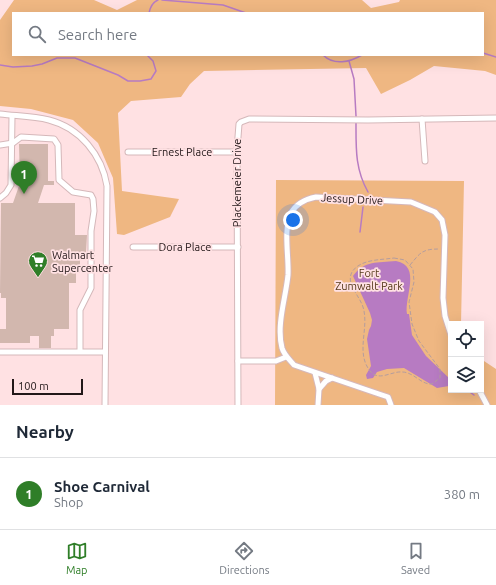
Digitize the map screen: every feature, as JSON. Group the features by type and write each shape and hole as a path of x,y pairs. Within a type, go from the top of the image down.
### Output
{"street":[{"path":"0,114 49,120 69,128 80,136 94,152 103,168 107,186 105,405"},
{"path":"0,198 6,193 11,185 13,143 12,116"},
{"name":"Plackemeier Drive","path":"238,405 237,152 239,124 246,120 496,118"},
{"path":"422,119 425,161"},
{"path":"0,145 13,143 21,137 54,139 58,145 59,180 73,192 91,195 93,199 94,222 92,231 91,288 80,310 80,352"},
{"name":"Ernest Place","path":"128,152 237,152"},
{"name":"Jessup Drive","path":"286,356 282,348 280,335 283,301 288,275 288,225 291,213 300,203 309,198 316,197 411,202 435,212 442,220 445,235 443,298 445,316 448,326"},
{"name":"Dora Place","path":"133,247 238,247"},
{"path":"0,352 105,352"},
{"path":"238,361 276,361 286,356 294,365 388,397 391,405"},
{"path":"315,373 319,389 318,405"},
{"path":"319,389 326,381 332,378"},
{"path":"481,393 487,405"}],"path":[{"path":"410,265 420,253 425,250 445,249"},
{"path":"394,258 405,260 410,265 414,273 413,287 409,302 414,332 424,350 440,369 440,378 432,384 426,384 411,374 405,372 396,372 385,376 376,375 370,371 363,353 365,317 361,300 350,283 352,273 364,262 394,258"}],"green space":[{"path":"14,0 94,0 117,10 137,0 362,0 371,8 399,2 400,0 496,0 496,75 485,71 434,66 381,94 366,68 204,71 190,84 181,97 131,101 118,113 122,191 179,199 170,217 124,235 117,234 113,178 98,143 73,120 31,109 0,106 0,20"},
{"name":"Fort Zumwalt Park","path":"276,180 464,181 461,321 448,321 448,393 484,393 484,361 496,369 496,405 275,405"}],"shaded area":[{"path":"396,261 404,264 408,269 410,283 407,314 409,314 412,335 426,356 448,377 448,386 437,388 404,368 387,369 377,372 373,378 367,379 366,375 371,366 367,339 372,320 353,276 362,267 377,262"}],"building":[{"name":"Walmart Supercenter","path":"19,144 48,144 48,181 54,181 54,185 44,185 38,203 75,203 75,235 87,235 86,253 80,254 80,273 76,273 76,283 69,283 69,329 54,329 54,336 51,336 51,348 39,348 39,336 30,336 30,343 0,343 0,329 6,329 6,298 1,298 0,293 1,203 13,203 20,183"}],"waterway":[{"path":"149,12 152,5 158,0"},
{"path":"162,0 223,5 243,12"},
{"path":"484,53 496,57"},
{"path":"0,65 13,67 32,66 57,58 75,58 118,75 128,81 140,81 151,79 156,71 153,61 148,56"},
{"path":"324,56 332,61 337,62 352,60 360,56"},
{"path":"349,61 354,79 356,116"},
{"path":"356,123 356,150 358,167 368,192"},
{"path":"360,232 363,207"}],"place":[{"name":"Shoe Carnival","path":"24,194"},
{"name":"Walmart Supercenter","path":"38,278"}]}
